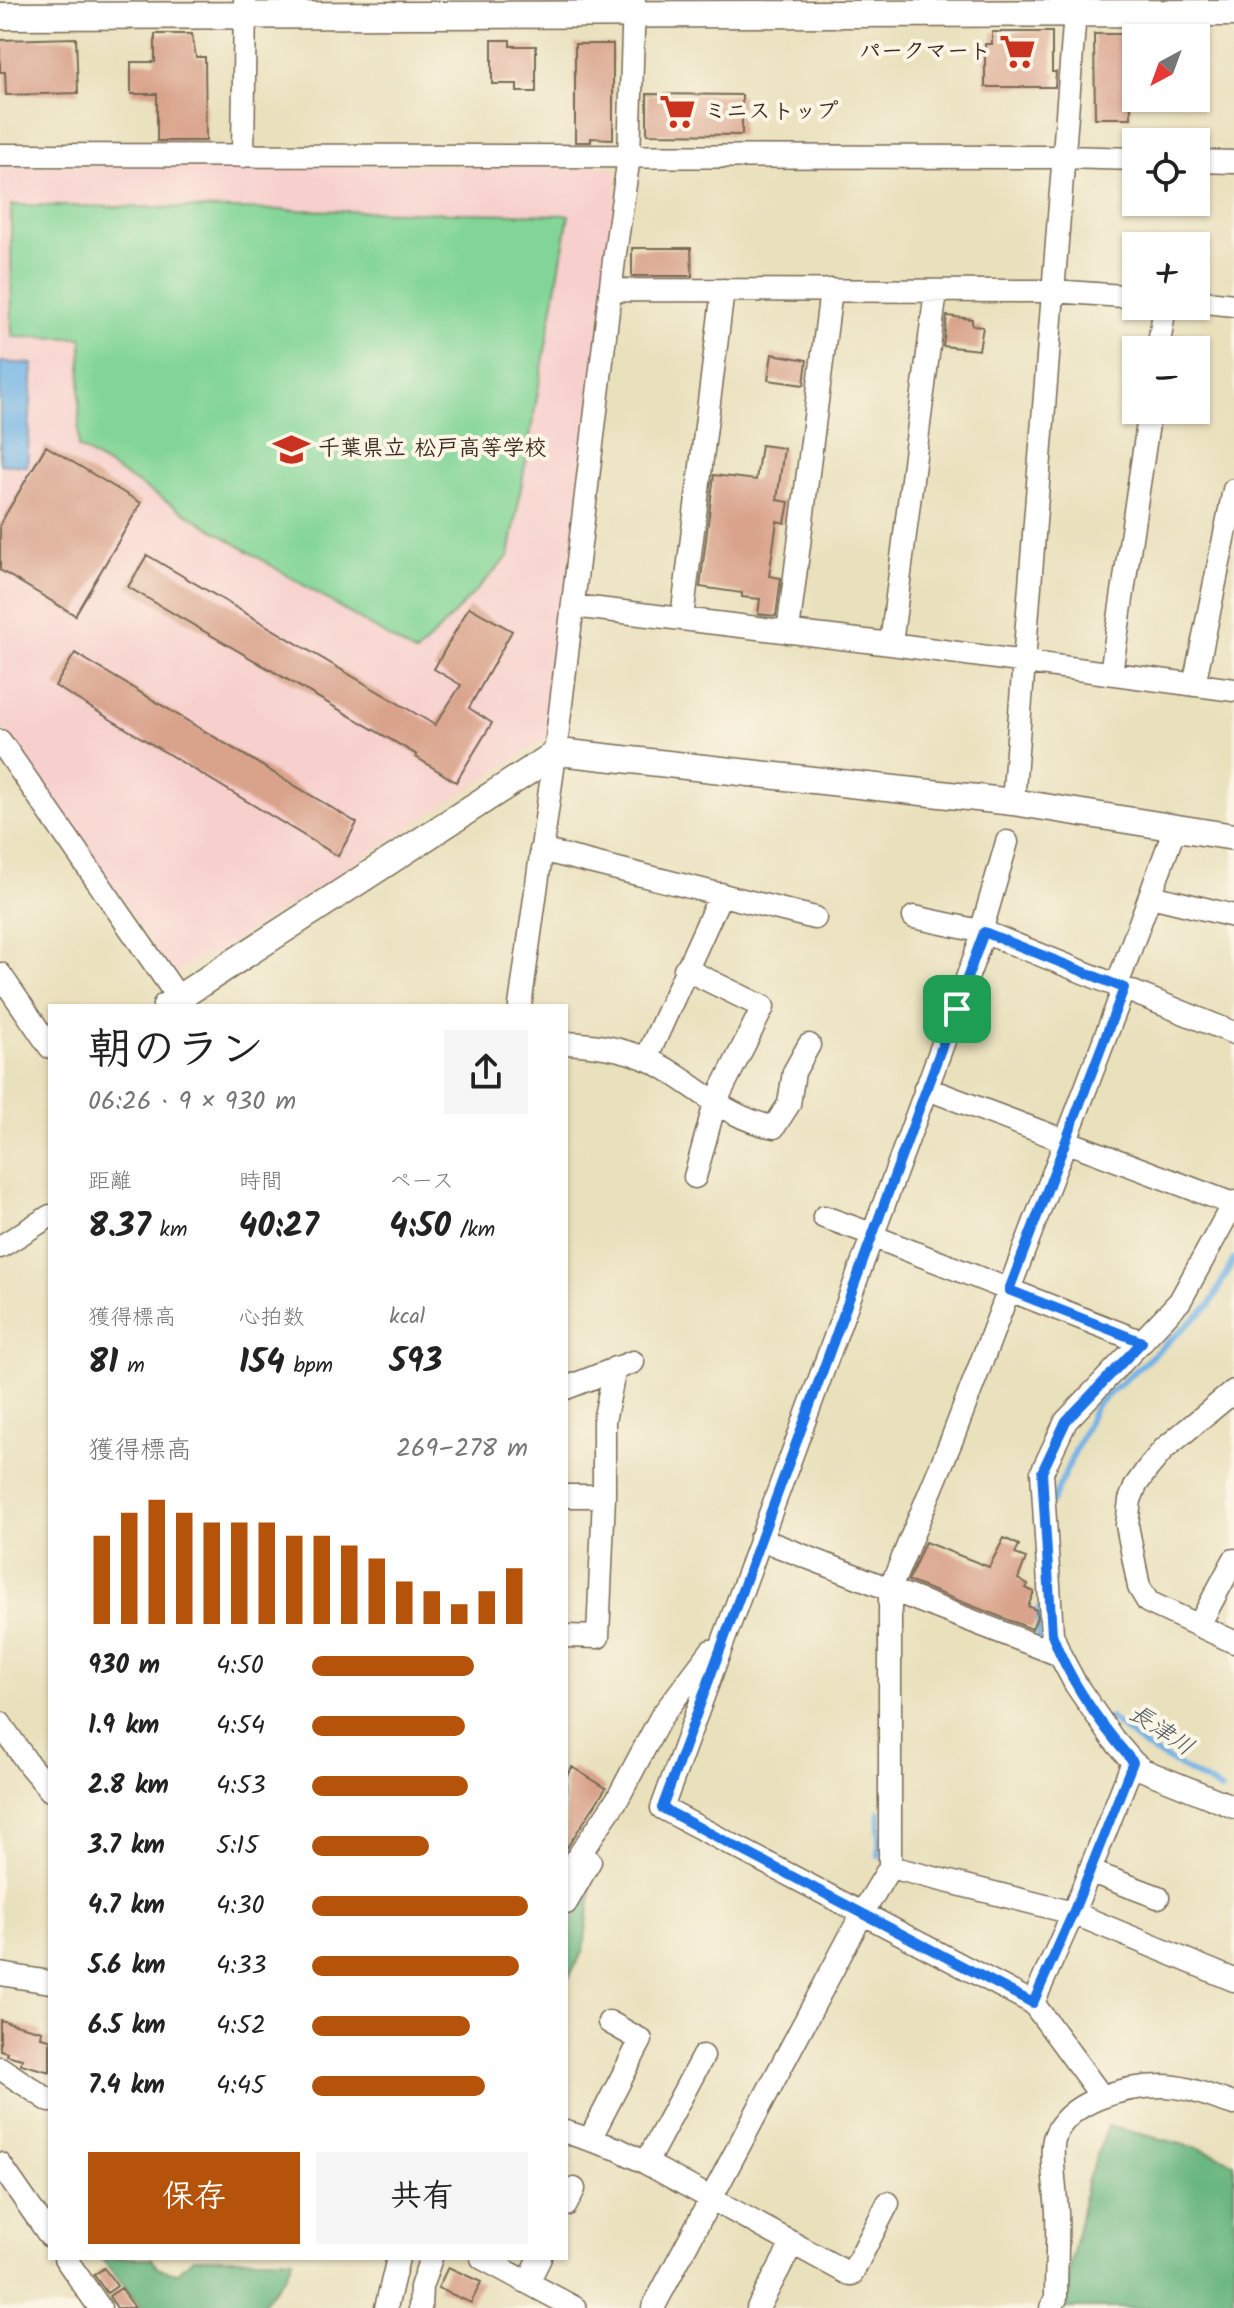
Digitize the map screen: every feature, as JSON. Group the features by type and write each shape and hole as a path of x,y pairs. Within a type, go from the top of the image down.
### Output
{"street":[{"path":"1013,802 1076,6"},
{"path":"0,16 245,7 1076,6 1234,13"},
{"path":"243,156 245,7"},
{"path":"520,1004 555,754 629,157 634,7"},
{"path":"0,155 1122,159"},
{"path":"1210,161 1234,162"},
{"path":"611,290 1054,291 1122,296"},
{"path":"682,618 723,290"},
{"path":"788,632 831,290"},
{"path":"891,644 936,291"},
{"path":"1210,302 1234,305"},
{"path":"1111,673 1148,424"},
{"path":"1194,685 1234,490"},
{"path":"573,606 1234,690"},
{"path":"0,741 176,1003 555,754 790,776 1013,802 1234,837"},
{"path":"653,2308 862,1914 890,1867 890,1589 1066,1141 1175,828"},
{"path":"1007,842 983,932 662,1808 1033,2003 1102,2097"},
{"path":"541,850 815,918"},
{"path":"646,1059 721,894"},
{"path":"1151,896 1234,916"},
{"path":"914,917 983,932 1234,1033"},
{"path":"685,969 763,1007 715,1103 695,1177"},
{"path":"0,974 48,1044"},
{"path":"568,1043 603,1045 646,1059 726,1110 774,1127 789,1104 794,1072 809,1045"},
{"path":"925,1088 1233,1203 1180,1301 1066,1421 1042,1472 1052,1634 1076,1685 1113,1739 1143,1770 1234,1807"},
{"path":"0,1247 48,1217"},
{"path":"824,1217 1142,1342"},
{"path":"568,1387 624,1365 604,1421 598,1637 568,1636"},
{"path":"1234,1391 1164,1449 1148,1468 1130,1500 1127,1525 1139,1587 1148,1602 1234,1642"},
{"path":"568,1496 604,1496"},
{"path":"760,1539 1060,1655"},
{"path":"1199,1625 1234,1560"},
{"path":"568,1871 611,1808 661,1717 726,1631"},
{"path":"0,1723 48,1788"},
{"path":"1033,2003 1073,1913 1133,1762"},
{"path":"568,1899 598,1846 611,1808"},
{"path":"890,1867 1073,1913 1234,1980"},
{"path":"1089,1871 1158,1897"},
{"path":"0,1974 48,1982"},
{"path":"590,2139 641,2040 609,2022"},
{"path":"646,2163 703,2056"},
{"path":"0,2068 48,2100"},
{"path":"1051,2308 1056,2298 1057,2216 1053,2142 1059,2128 1082,2106 1126,2091 1163,2086 1187,2089 1234,2104"},
{"path":"568,2133 646,2163 851,2275 888,2203"},
{"path":"0,2164 48,2233"},
{"path":"758,2308 792,2244"},
{"path":"66,2260 100,2308"},
{"path":"386,2308 398,2260"},
{"path":"420,2308 421,2287 430,2260"},
{"path":"486,2260 575,2308"},
{"path":"528,2282 539,2260"}],"shaded area":[{"name":"千葉県立 松戸高等学校","path":"0,166 610,166 618,175 548,738 211,956 205,955 174,976 0,724"}],"green space":[{"path":"11,205 569,215 509,556 416,654 78,447 82,338 12,337"},
{"path":"584,1871 592,1882 584,1950 568,1978 568,1888"},
{"path":"1108,2126 1202,2149 1234,2162 1234,2308 1062,2308 1088,2179"},
{"path":"103,2260 153,2260 157,2268 177,2273 191,2260 292,2260 285,2276 259,2308 142,2308"}],"water":[{"path":"0,362 33,364 27,466 0,464"}],"building":[{"path":"992,32 1052,32 1055,87 985,87 985,44 992,44"},
{"path":"155,34 192,34 196,57 205,57 206,141 157,141 157,94 131,94 131,62 155,62"},
{"path":"1094,34 1122,34 1122,112 1131,112 1131,118 1095,118"},
{"path":"76,38 78,93 6,95 5,72 0,72 0,40"},
{"path":"492,40 510,40 510,46 536,46 536,92 517,92 517,84 492,84"},
{"path":"575,44 613,44 613,139 591,138 591,142 575,142"},
{"path":"647,94 742,95 742,135 647,134"},
{"path":"632,248 691,248 692,276 632,276"},
{"path":"947,316 972,319 972,325 983,327 979,350 943,346"},
{"path":"772,354 807,360 804,385 768,380"},
{"path":"761,445 784,448 777,500 789,502 785,523 777,521 769,576 781,578 776,616 758,614 760,599 700,587 714,475 756,480"},
{"path":"46,446 141,503 75,615 0,570 0,524"},
{"path":"147,555 435,725 461,685 434,669 469,607 512,631 469,708 492,723 456,782 417,755 128,587"},
{"path":"75,653 357,823 338,856 55,686"},
{"path":"1004,1538 1019,1545 1015,1554 1026,1558 1018,1579 1034,1592 1028,1606 1036,1610 1037,1617 1032,1629 908,1581 925,1542 989,1567"},
{"path":"572,1767 606,1788 568,1846 568,1774"},
{"path":"0,2020 42,2031 41,2037 48,2039 48,2071 21,2064 22,2059 0,2050"},
{"path":"448,2267 481,2282 471,2303 438,2288"},
{"path":"104,2268 117,2286 107,2293 94,2275"},
{"path":"121,2288 135,2308 117,2308 109,2296"}],"waterway":[{"path":"1052,1502 1096,1405 1210,1305 1234,1259"},
{"path":"1038,1641 1040,1608"},
{"name":"長津川","path":"1037,1656 1061,1677"},
{"name":"長津川","path":"1110,1718 1144,1746 1221,1790"},
{"path":"879,1812 879,1856"}],"place":[{"name":"パークマート","path":"1017,52"},
{"name":"ミニストップ","path":"678,112"},
{"name":"千葉県立 松戸高等学校","path":"292,449"}],"route":[{"path":"984,932 1124,988 1009,1290 1142,1342 1066,1421 1042,1472 1052,1634 1076,1685 1133,1762 1073,1913 1033,2003 662,1808 925,1088 957,1009 984,932"}]}
